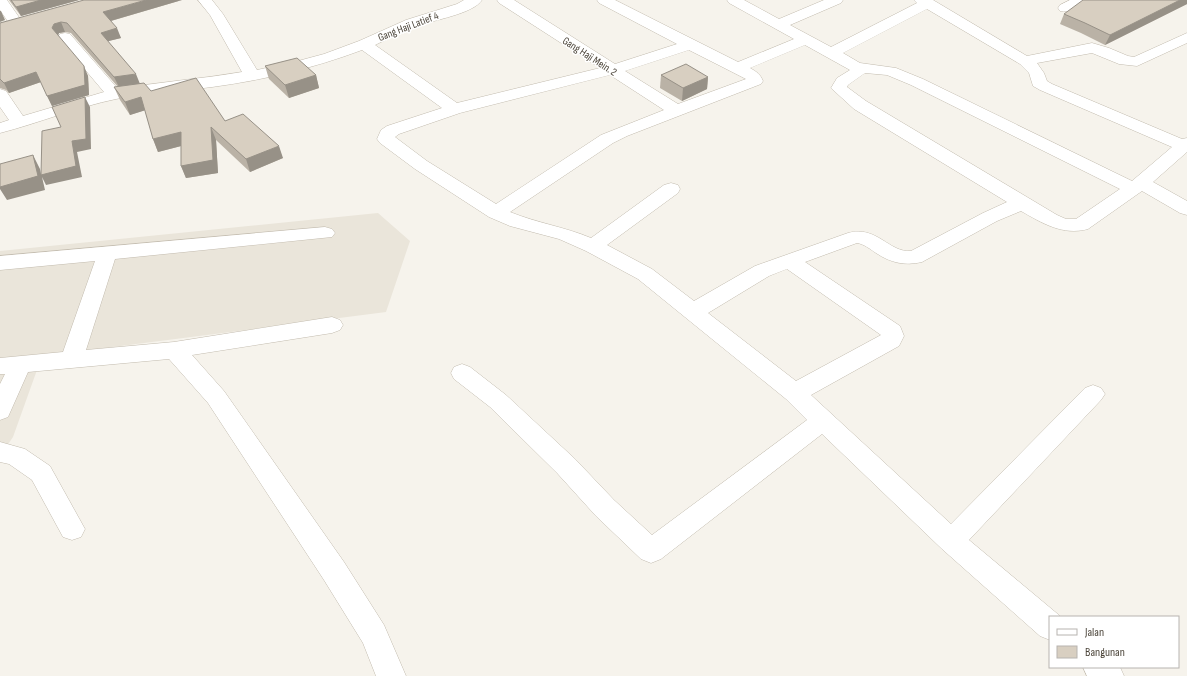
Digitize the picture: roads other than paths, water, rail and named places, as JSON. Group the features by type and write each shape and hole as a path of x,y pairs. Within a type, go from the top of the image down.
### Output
{"street":[{"path":"0,0 16,24"},
{"path":"205,0 216,14 252,75"},
{"name":"Gang Haji Latief 4","path":"0,128 114,94 212,82 302,65 364,44 411,23 462,7 475,0"},
{"name":"Gang Haji Mein. 2","path":"504,0 677,111"},
{"path":"496,213 607,139 621,132 755,81 753,76 690,46 604,0"},
{"path":"734,0 860,68 890,71 917,82 1004,126 1187,209"},
{"path":"780,24 836,0"},
{"path":"1065,8 1081,0"},
{"path":"832,53 925,2 1024,62 1036,71 1039,77 1039,83 1046,87 1185,144 1136,186 1081,225 1073,226 1058,224 860,105 839,88 842,80 856,74 860,68"},
{"path":"0,28 31,19"},
{"path":"65,37 114,94"},
{"path":"1024,62 1092,48 1099,48 1129,62 1137,61 1187,37"},
{"path":"738,68 806,39"},
{"path":"364,44 454,110"},
{"path":"690,46 612,70 454,110 393,130 387,134 386,139 421,165 496,213 517,222 565,234 593,246 645,274 794,393 951,541 1049,625"},
{"path":"0,94 19,123"},
{"path":"593,246 672,189"},
{"path":"692,312 762,271 855,236 868,239 893,255 906,259 915,257 1022,203"},
{"path":"0,263 325,233"},
{"path":"71,360 107,254"},
{"path":"789,261 892,332 893,336 891,340 794,393"},
{"path":"0,411 10,365 174,350 332,325"},
{"path":"174,350 216,397 334,571 374,635 391,676"},
{"path":"462,373 498,401 566,466 605,508 651,551 824,420"},
{"path":"951,541 1093,394"},
{"path":"0,452 16,456 41,473 72,530"},
{"path":"1099,668 1109,676"}]}
